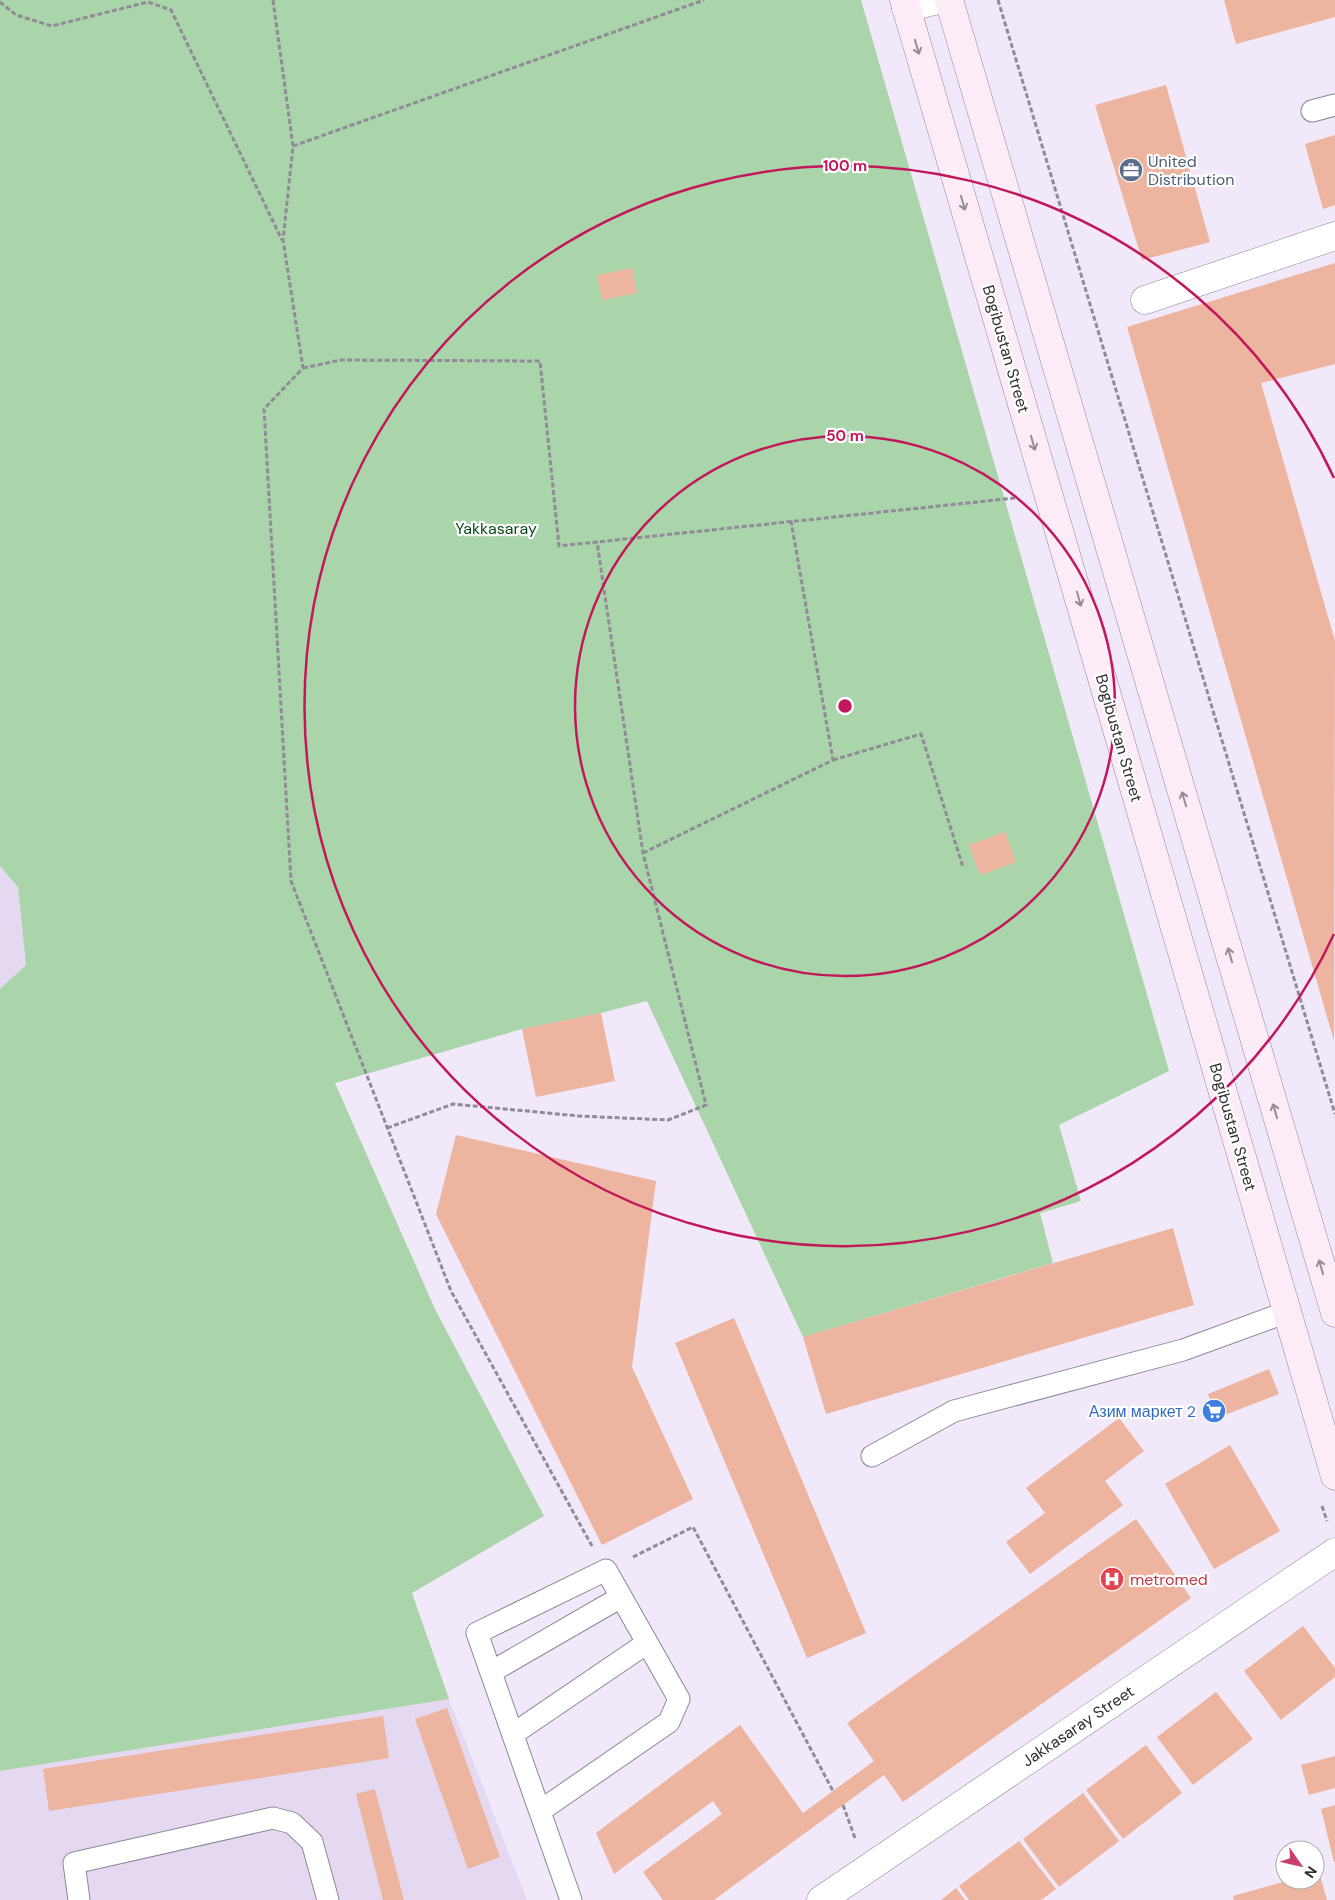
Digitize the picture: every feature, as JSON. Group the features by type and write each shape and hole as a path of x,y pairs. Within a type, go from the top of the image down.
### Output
{"street":[{"path":"905,4 938,0"},
{"path":"949,0 1335,1313"},
{"name":"Bogibustan Street","path":"905,4 1335,1476"},
{"path":"1145,300 1335,236"},
{"name":"Jakkasaray Street","path":"821,1900 1335,1552"}],"lane":[{"path":"1312,111 1335,105"},
{"path":"872,1456 954,1411 1183,1350 1287,1312"},
{"path":"540,1811 669,1722 679,1699 606,1570 477,1633 571,1900"},
{"path":"491,1672 621,1597"},
{"path":"513,1734 647,1643"},
{"path":"78,1900 74,1863 272,1818 292,1823 312,1842 328,1900"}],"path":[{"path":"273,0 293,146 283,240 303,368"},
{"path":"293,146 704,0"},
{"path":"998,0 1335,1114"},
{"path":"0,2 16,15 52,26 148,2 171,10 283,240"},
{"path":"833,1792 693,1527 606,1570 451,1291 291,881 264,409 303,368 341,360 540,361 559,546 1048,494"},
{"path":"791,521 833,760"},
{"path":"388,1128 454,1104 579,1116 668,1120 706,1106 643,853 597,542"},
{"path":"643,853 833,760 921,734 963,867"}],"shaded area":[{"path":"0,866 18,887 26,965 0,989"},
{"path":"449,1699 527,1900 0,1900 0,1771"}],"green space":[{"name":"Yakkasaray","path":"0,0 861,0 1169,1071 1059,1125 1081,1201 1040,1213 1053,1263 803,1337 647,1001 601,1013 522,1029 335,1083 435,1309 544,1516 412,1593 449,1699 0,1771 0,989 26,965 18,887 0,866"}],"building":[{"path":"1224,0 1335,0 1335,17 1236,44"},
{"path":"1166,85 1210,242 1142,260 1095,105"},
{"path":"1335,135 1335,205 1323,209 1305,144"},
{"path":"1335,263 1335,364 1261,383 1335,641 1334,1041 1127,327"},
{"path":"632,268 637,293 602,300 597,275"},
{"path":"1005,832 1016,862 980,875 969,845"},
{"path":"601,1013 615,1081 536,1097 522,1029"},
{"path":"456,1135 656,1181 632,1367 693,1499 602,1545 436,1214"},
{"path":"1173,1228 1194,1305 826,1414 803,1337"},
{"path":"734,1318 866,1633 807,1658 675,1343"},
{"path":"1269,1369 1279,1394 1217,1418 1208,1394"},
{"path":"1119,1418 1144,1451 1105,1481 1123,1505 1030,1574 1006,1542 1045,1513 1026,1488"},
{"path":"1230,1445 1280,1531 1214,1569 1165,1484"},
{"path":"1136,1519 1191,1598 903,1802 884,1775 714,1900 663,1900 643,1872 722,1814 713,1801 614,1874 596,1833 740,1725 803,1813 874,1761 847,1723"},
{"path":"1303,1626 1335,1668 1335,1677 1281,1720 1244,1671"},
{"path":"1216,1692 1253,1739 1193,1785 1157,1737"},
{"path":"447,1708 500,1857 468,1869 415,1719"},
{"path":"383,1716 389,1758 49,1811 43,1769"},
{"path":"1146,1745 1182,1793 1123,1839 1086,1790"},
{"path":"1335,1756 1335,1788 1309,1795 1301,1765"},
{"path":"375,1789 404,1900 383,1900 356,1794"},
{"path":"1083,1793 1119,1841 1059,1887 1023,1839"},
{"path":"1335,1805 1335,1862 1334,1862 1321,1809"},
{"path":"1019,1841 1056,1889 1041,1900 969,1900 959,1886"},
{"path":"1275,1884 1275,1890 1324,1890 1327,1900 1234,1900 1233,1896"},
{"path":"956,1888 965,1900 941,1900"}],"place":[{"name":"United Distribution","path":"1131,170"},
{"name":"Азим маркет 2","path":"1214,1411"},
{"name":"metromed","path":"1112,1579"}]}
